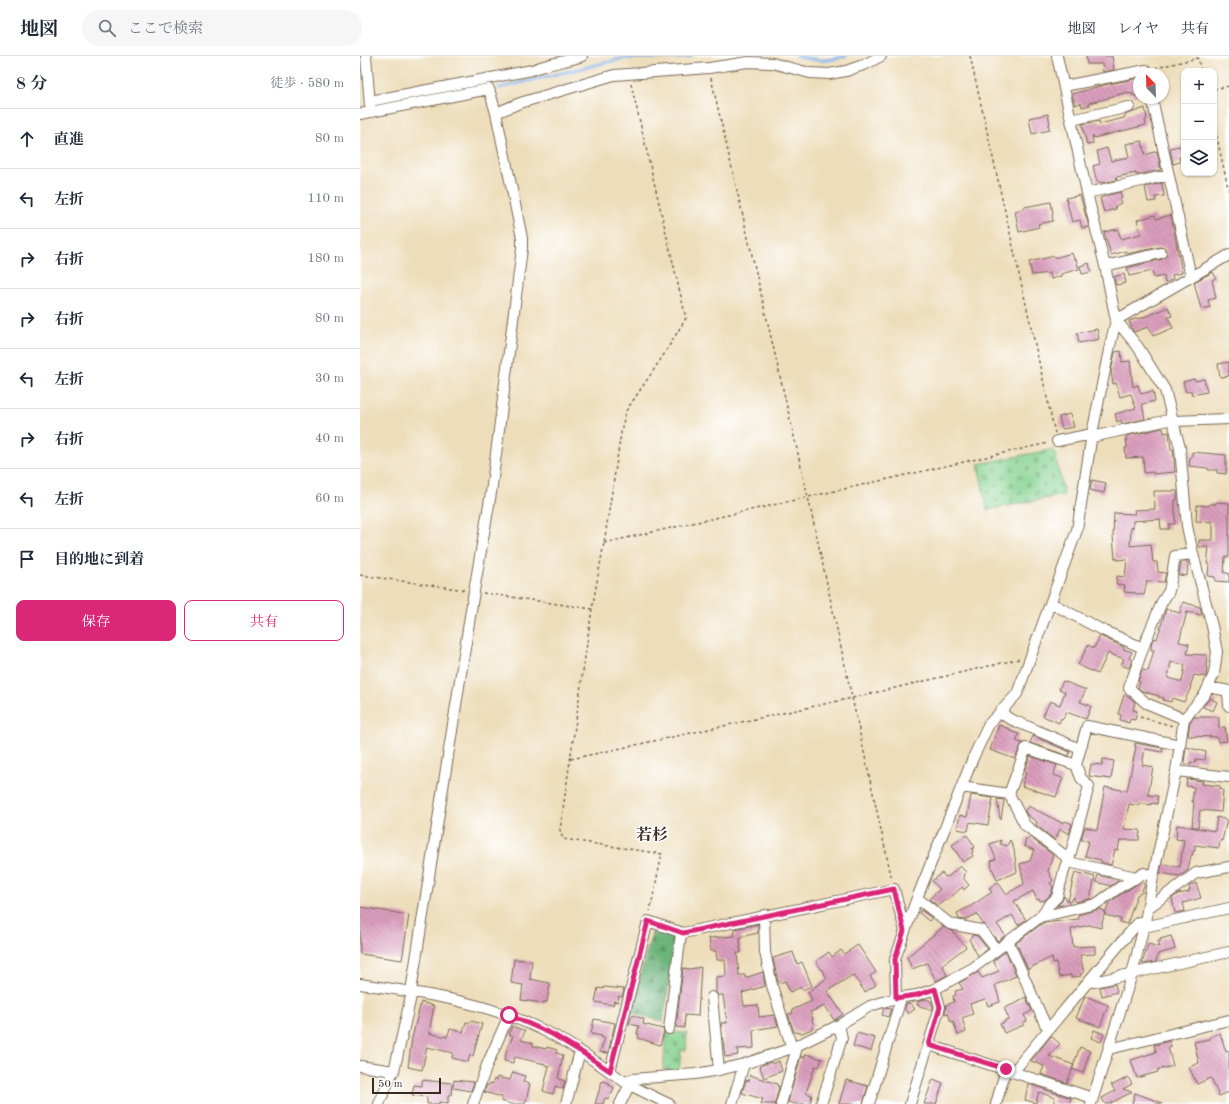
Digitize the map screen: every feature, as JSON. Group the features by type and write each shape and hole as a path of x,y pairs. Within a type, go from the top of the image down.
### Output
{"street":[{"path":"366,56 371,112"},
{"path":"370,101 532,70 546,64 567,61 582,56"},
{"path":"496,113 520,103 599,78 629,73 709,68 748,62 772,63 810,73 829,74 846,71 866,64 881,56"},
{"path":"869,1104 900,1005 895,959 904,931 961,788 989,724 1017,694 1076,530 1092,436 1116,320 1057,56"},
{"path":"1064,86 1133,74"},
{"path":"360,114 489,90 496,113 522,238 522,249 491,493 474,591 411,991 394,1071 379,1104"},
{"path":"1153,104 1191,277"},
{"path":"1072,120 1129,107"},
{"path":"1088,194 1169,175"},
{"path":"1105,266 1161,253"},
{"path":"1116,320 1229,255"},
{"path":"929,1045 1010,1071 1092,1101 1132,974 1148,910 1153,877 1176,771 1183,724 1205,694 1214,674 1217,652 1212,626 1193,554 1188,526 1180,448 1165,390 1138,347 1116,320"},
{"path":"1057,441 1092,436 1173,420 1229,420"},
{"path":"1183,724 1146,703 1129,688 1143,648 1162,602 1168,592 1175,556 1193,554"},
{"path":"1051,603 1100,629 1143,648"},
{"path":"1208,687 1228,691 1229,706"},
{"path":"1000,711 1008,718 1080,749"},
{"path":"620,1104 629,1084 633,1079 695,1074 744,1064 793,1047 840,1025 870,1006 898,997 917,995 935,989 973,968 1040,917 1048,906 1057,898 1089,786 1082,778 1076,765 1087,726 1180,745"},
{"path":"1009,794 1026,748 1076,765"},
{"path":"1176,771 1229,777"},
{"path":"961,788 1009,794 1025,825 1068,860 1132,876 1135,879"},
{"path":"1148,910 1196,873 1229,867"},
{"path":"1040,917 1096,904 1120,887 1144,873 1153,877"},
{"path":"610,1071 648,921 683,933 894,889 904,931"},
{"path":"917,898 950,924 981,930 996,949"},
{"path":"996,1104 1010,1071 1050,1028 1139,922 1144,924 1229,908"},
{"path":"764,915 765,952 772,986 793,1047 796,1051 781,1104"},
{"path":"669,1029 681,932"},
{"path":"1008,941 1045,1024 1050,1028"},
{"path":"1090,981 1094,982 1229,952"},
{"path":"360,984 461,1000 509,1015 552,1034 629,1084 669,1104"},
{"path":"910,1104 940,1007 935,989"},
{"path":"712,997 719,1070"},
{"path":"474,1104 478,1087 509,1015"},
{"path":"1109,1049 1229,1020"},
{"path":"821,1104 842,1038 840,1025"},
{"path":"566,1104 580,1051"},
{"path":"732,1104 744,1064"},
{"path":"360,1066 393,1071"}],"path":[{"path":"604,543 1057,441 970,56"},
{"path":"1162,68 1198,58 1200,68"},
{"path":"709,68 808,496 894,889"},
{"path":"629,73 686,318 663,356 626,411 622,427 592,609 560,830 563,839 662,854 648,921"},
{"path":"1217,88 1229,86"},
{"path":"1217,138 1229,192"},
{"path":"570,759 852,698 1031,656"},
{"path":"1140,716 1183,724"}],"green space":[{"path":"1054,449 1064,495 987,510 978,464"},
{"path":"653,930 676,939 663,1022 630,1012"},
{"path":"666,1032 687,1033 686,1050 681,1050 679,1071 663,1070"}],"building":[{"path":"1086,56 1112,56 1114,70 1103,72 1102,64 1087,64"},
{"path":"1133,79 1133,96 1132,93 1128,94 1128,92 1089,103 1090,105 1082,107 1081,103 1075,105 1072,94 1104,85"},
{"path":"1145,108 1147,119 1145,120 1146,125 1094,138 1092,136 1093,144 1087,145 1082,124 1099,121 1100,124 1124,118 1125,115"},
{"path":"1048,114 1050,124 1048,125 1050,130 1032,134 1029,118"},
{"path":"1142,141 1145,155 1157,151 1160,170 1116,177 1117,180 1101,183 1097,182 1093,166 1100,164 1097,151 1107,148 1111,161 1129,157 1126,144"},
{"path":"1181,146 1181,156 1179,157 1180,162 1173,164 1170,148"},
{"path":"1162,183 1164,196 1155,197 1156,201 1148,202 1145,187"},
{"path":"1120,192 1122,198 1120,199 1121,203 1115,206 1116,209 1104,212 1100,198"},
{"path":"1080,195 1089,227 1082,228 1080,220 1072,222 1066,198"},
{"path":"1051,202 1053,221 1038,224 1039,227 1019,232 1015,211 1024,209 1024,207"},
{"path":"1155,215 1156,219 1171,215 1182,273 1172,275 1173,279 1165,283 1164,276 1154,278 1152,271 1129,276 1127,268 1163,259 1167,255 1165,248 1160,247 1126,254 1126,251 1111,255 1104,232 1118,229 1121,239 1141,234 1137,220"},
{"path":"1072,253 1074,259 1076,259 1079,269 1061,274 1061,276 1051,279 1050,273 1032,275 1029,262 1054,256 1054,258"},
{"path":"1089,263 1091,272 1082,274 1080,266"},
{"path":"1213,272 1216,278 1212,280 1216,298 1208,300 1210,307 1201,309 1194,282"},
{"path":"1124,274 1126,283 1116,285 1114,277"},
{"path":"1168,307 1172,316 1168,317 1173,328 1153,336 1148,327 1134,332 1133,331 1129,321 1139,319"},
{"path":"1097,329 1099,339 1079,343 1077,333"},
{"path":"1121,351 1122,362 1130,361 1133,387 1138,385 1141,394 1153,391 1155,401 1142,404 1145,419 1122,424 1121,420 1117,422 1115,414 1136,408 1131,394 1120,397 1116,383 1113,384 1111,371 1115,352"},
{"path":"1229,362 1229,376 1220,377 1218,364"},
{"path":"1194,379 1195,381 1204,379 1207,392 1192,395 1191,391 1186,392 1183,382"},
{"path":"1070,414 1074,427 1062,429 1059,417"},
{"path":"1163,428 1164,433 1169,432 1171,449 1173,449 1175,472 1153,474 1153,472 1144,473 1143,457 1126,458 1126,436"},
{"path":"1192,452 1226,455 1226,474 1217,473 1217,470 1208,470 1208,468 1189,466"},
{"path":"1092,480 1106,483 1104,493 1090,490"},
{"path":"1154,491 1177,491 1177,500 1175,500 1175,524 1169,524 1169,529 1161,529 1160,519 1133,521 1133,528 1131,527 1130,546 1151,544 1153,562 1157,562 1158,572 1166,573 1164,582 1147,581 1144,595 1124,592 1125,585 1116,584 1117,576 1125,577 1127,559 1115,559 1113,536 1114,513 1135,514 1134,510 1155,509"},
{"path":"1216,502 1229,503 1229,557 1225,557 1224,573 1229,573 1229,582 1215,581 1215,577 1208,576 1209,564 1207,564 1209,547 1199,547 1199,540 1213,540 1213,525 1212,522 1196,521 1197,505 1209,506 1210,504 1216,504"},
{"path":"1181,562 1188,562 1187,576 1179,575"},
{"path":"1183,602 1200,607 1202,615 1187,612 1179,642 1189,644 1187,654 1207,655 1207,668 1206,677 1194,675 1191,687 1184,702 1172,698 1171,702 1163,700 1164,698 1158,697 1159,696 1142,691 1138,688 1140,682 1138,681 1142,670 1148,671 1154,650 1151,650 1152,641 1154,638 1157,639 1166,609 1180,613","holes":["1171,662 1185,665 1182,682 1168,678"]},
{"path":"1100,636 1124,647 1123,649 1132,652 1129,658 1132,660 1129,668 1121,665 1124,659 1108,653 1098,674 1078,665 1088,645 1094,648"},
{"path":"1063,681 1086,690 1080,702 1091,706 1086,719 1066,712 1063,719 1061,718 1059,723 1043,716 1050,701 1060,705 1065,692 1059,689"},
{"path":"1124,695 1135,702 1133,710 1137,711 1135,720 1130,719 1129,723 1120,720 1121,715 1118,714"},
{"path":"1210,698 1217,702 1213,711 1203,707"},
{"path":"1194,717 1219,717 1219,728 1225,727 1227,741 1218,742 1217,737 1188,736 1190,722"},
{"path":"999,725 1019,734 1016,741 1022,743 1015,759 990,750"},
{"path":"1033,736 1070,752 1069,756 1030,743"},
{"path":"1135,743 1163,748 1162,752 1145,749 1142,765 1153,767 1148,795 1158,796 1157,804 1152,803 1151,805 1140,803 1139,806 1129,804 1124,829 1140,830 1139,840 1120,840 1118,850 1115,850 1111,865 1101,862 1101,860 1085,856 1089,842 1087,842 1088,840 1081,840 1085,827 1097,830 1105,787 1127,791 1136,747"},
{"path":"1186,747 1206,752 1205,760 1196,759 1195,763 1191,762 1190,765 1184,763"},
{"path":"1030,756 1057,765 1053,775 1063,778 1056,797 1022,786 1026,772 1024,772"},
{"path":"1103,759 1114,761 1111,779 1089,776 1091,764 1102,765"},
{"path":"1187,779 1203,781 1202,784 1220,786 1220,789 1223,790 1221,812 1200,810 1198,827 1192,827 1194,802 1192,802 1194,787 1186,786"},
{"path":"971,795 993,798 988,825 970,822 968,831 957,829 960,815 967,817"},
{"path":"997,799 1004,800 1001,819 1000,819"},
{"path":"1028,806 1062,823 1065,821 1072,824 1069,834 1060,829 1055,840 1036,825 1037,822 1027,815 1025,811"},
{"path":"1217,817 1227,820 1222,841 1220,840 1219,848 1195,845 1195,851 1193,851 1193,855 1191,855 1188,870 1180,876 1160,873 1162,864 1180,867 1184,840 1176,839 1177,825 1215,831"},
{"path":"967,835 975,847 972,849 973,852 971,853 973,856 963,862 952,845"},
{"path":"1030,837 1053,855 1048,871 1053,881 1050,883 1053,887 1051,894 1045,900 1040,901 1039,899 1037,900 1033,891 1014,901 1026,920 1018,925 1012,915 997,924 1005,935 998,941 983,924 977,914 964,920 959,919 957,913 971,906 992,892 989,888 998,882 1006,894 1024,884 1020,864 1030,861 1034,850 1024,846 1026,838 1029,839"},
{"path":"1001,840 1000,844 1007,846 1010,840 1014,850 1017,872 997,880 991,865 991,861 996,859 990,844"},
{"path":"960,866 966,872 963,875 965,877 963,878 969,885 964,890 962,887 948,900 946,899 938,906 929,899 940,889 932,881 942,873 945,877 948,877"},
{"path":"1075,872 1095,877 1090,899 1075,902 1074,897 1068,904 1057,906 1062,901 1064,896 1068,901"},
{"path":"1098,875 1118,881 1111,886 1096,882"},
{"path":"1142,881 1145,886 1142,889 1143,892 1137,895 1127,924 1120,922 1121,919 1105,915 1109,902"},
{"path":"1196,883 1201,898 1183,903 1185,911 1175,913 1172,898 1178,894 1189,892 1189,886"},
{"path":"360,907 409,915 402,960 360,954"},
{"path":"1100,909 1105,911 1101,928 1089,925 1071,929 1073,947 1095,946 1095,954 1080,955 1084,973 1080,974 1081,976 1071,978 1071,975 1059,977 1056,962 1053,963 1052,957 1028,969 1016,943 1043,923 1079,919 1078,915"},
{"path":"921,910 932,918 929,921 919,913"},
{"path":"758,924 758,933 740,937 741,953 737,953 739,975 745,975 745,978 763,972 765,986 742,993 744,1006 758,1005 759,1017 775,1015 778,1026 753,1030 754,1048 737,1049 738,1055 725,1057 721,1023 727,1023 723,995 718,995 716,993 716,977 726,976 725,960 717,960 716,951 711,951 709,938 735,936 734,929"},
{"path":"943,927 952,931 966,947 942,965 947,975 936,981 927,963 912,969 907,957"},
{"path":"973,935 977,936 988,949 978,956 969,939"},
{"path":"1171,936 1175,949 1158,954 1156,962 1142,964 1148,944 1160,947 1158,941 1161,941 1160,939"},
{"path":"858,945 876,972 870,976 876,985 865,992 853,975 827,991 843,1014 834,1020 825,1006 810,1012 814,1026 812,1029 802,1033 794,1032 788,1014 793,1013 792,1010 812,1001 808,992 827,978 816,961 829,952 832,957 841,950 844,954"},
{"path":"1006,951 1016,976 995,985 1000,1002 988,1006 985,999 970,1004 973,1014 962,1018 966,1032 958,1035 953,1021 951,1022 948,1013 945,1014 946,1005 954,1002 953,996 956,995 955,991 963,989 959,983 978,972 982,978 999,971 993,961"},
{"path":"793,952 797,964 802,962 812,986 802,990 801,987 790,992 785,981 780,983 778,982 773,958"},
{"path":"514,959 532,961 530,979 550,983 547,1002 544,1003 521,1000 523,985 511,983"},
{"path":"701,967 698,1016 685,1015 684,1028 676,1027 683,968 690,969"},
{"path":"1115,984 1117,992 1102,996 1100,987"},
{"path":"604,987 624,989 622,997 619,996 618,1002 614,1001 613,1005 595,1002 598,988 603,989"},
{"path":"1085,996 1108,1005 1100,1027 1076,1018"},
{"path":"1026,997 1032,1011 1024,1015 1027,1021 1023,1023 1024,1025 1004,1033 1000,1024 1009,1019 1004,1008 1019,1002 1018,1001"},
{"path":"926,999 931,1001 933,1007 932,1010 917,1005 919,1001"},
{"path":"421,1002 434,1006 429,1033 447,1037 450,1029 463,1032 466,1022 470,1023 471,1021 482,1024 473,1056 470,1055 468,1062 452,1058 453,1053 427,1047 422,1070 408,1067 412,1038"},
{"path":"910,1003 915,1009 908,1014 905,1009 906,1004"},
{"path":"884,1008 891,1009 888,1017 882,1015"},
{"path":"632,1015 644,1019 643,1024 663,1029 664,1033 660,1045 638,1038 639,1034 637,1034 639,1026 629,1024"},
{"path":"594,1019 615,1023 608,1053 600,1052 605,1038 591,1034"},
{"path":"512,1026 525,1031 521,1040 533,1043 533,1046 546,1049 547,1047 557,1050 556,1053 563,1055 558,1078 565,1081 563,1089 555,1086 553,1094 543,1091 549,1066 545,1064 515,1057 513,1063 504,1061 507,1049 513,1036 509,1034"},
{"path":"1094,1030 1104,1034 1101,1042 1091,1038"},
{"path":"857,1033 875,1038 871,1051 853,1046"},
{"path":"1220,1033 1226,1052 1229,1050 1229,1092 1219,1096 1211,1078 1197,1084 1189,1067 1199,1063 1194,1042 1210,1039 1210,1037"},
{"path":"1051,1036 1060,1044 1049,1056 1074,1065 1067,1083 1041,1074 1044,1066 1031,1061"},
{"path":"1170,1041 1171,1047 1168,1047 1173,1066 1157,1070 1158,1072 1137,1078 1131,1060 1156,1052 1154,1045"},
{"path":"1080,1047 1090,1051 1083,1073 1072,1069"},
{"path":"806,1054 822,1059 819,1067 815,1066 806,1093 812,1095 810,1104 795,1104 788,1102 801,1056 804,1058"},
{"path":"779,1061 782,1071 764,1078 760,1067 771,1062 772,1064"},
{"path":"513,1072 525,1076 523,1082 530,1084 525,1104 511,1104 501,1101 502,1097 484,1092 487,1085 490,1083 493,1084 494,1079 496,1080 497,1077 510,1080"},
{"path":"750,1075 779,1086 775,1104 761,1104 763,1099 742,1093 746,1080 749,1081"},
{"path":"1128,1077 1132,1084 1123,1089 1132,1092 1109,1104 1105,1104 1102,1098 1115,1091 1111,1084 1113,1085"},
{"path":"933,1079 943,1083 936,1104 924,1104"},
{"path":"422,1080 452,1083 451,1095 448,1095 448,1103 439,1102 439,1104 427,1104 427,1097 412,1095 414,1085 422,1086"},
{"path":"454,1080 474,1082 471,1091 453,1088"},
{"path":"846,1080 868,1086 863,1104 839,1104"},
{"path":"602,1081 609,1083 608,1085 614,1087 612,1094 610,1093 609,1099 605,1098 603,1104 595,1104"},
{"path":"1028,1084 1071,1098 1069,1104 1053,1104 1055,1098 1039,1092 1036,1103 1025,1100"},
{"path":"1135,1093 1162,1103 1162,1104 1132,1104"}],"waterway":[{"path":"499,88 625,58 680,58 691,56"},
{"path":"797,56 821,60 846,56"}],"district":[{"name":"若杉","path":"652,836"}],"route":[{"path":"509,1015 552,1034 610,1071 631,993 648,921 683,933 894,889 904,931 895,959 896,998 917,995 935,989 940,1007 929,1045 1006,1069"}]}
